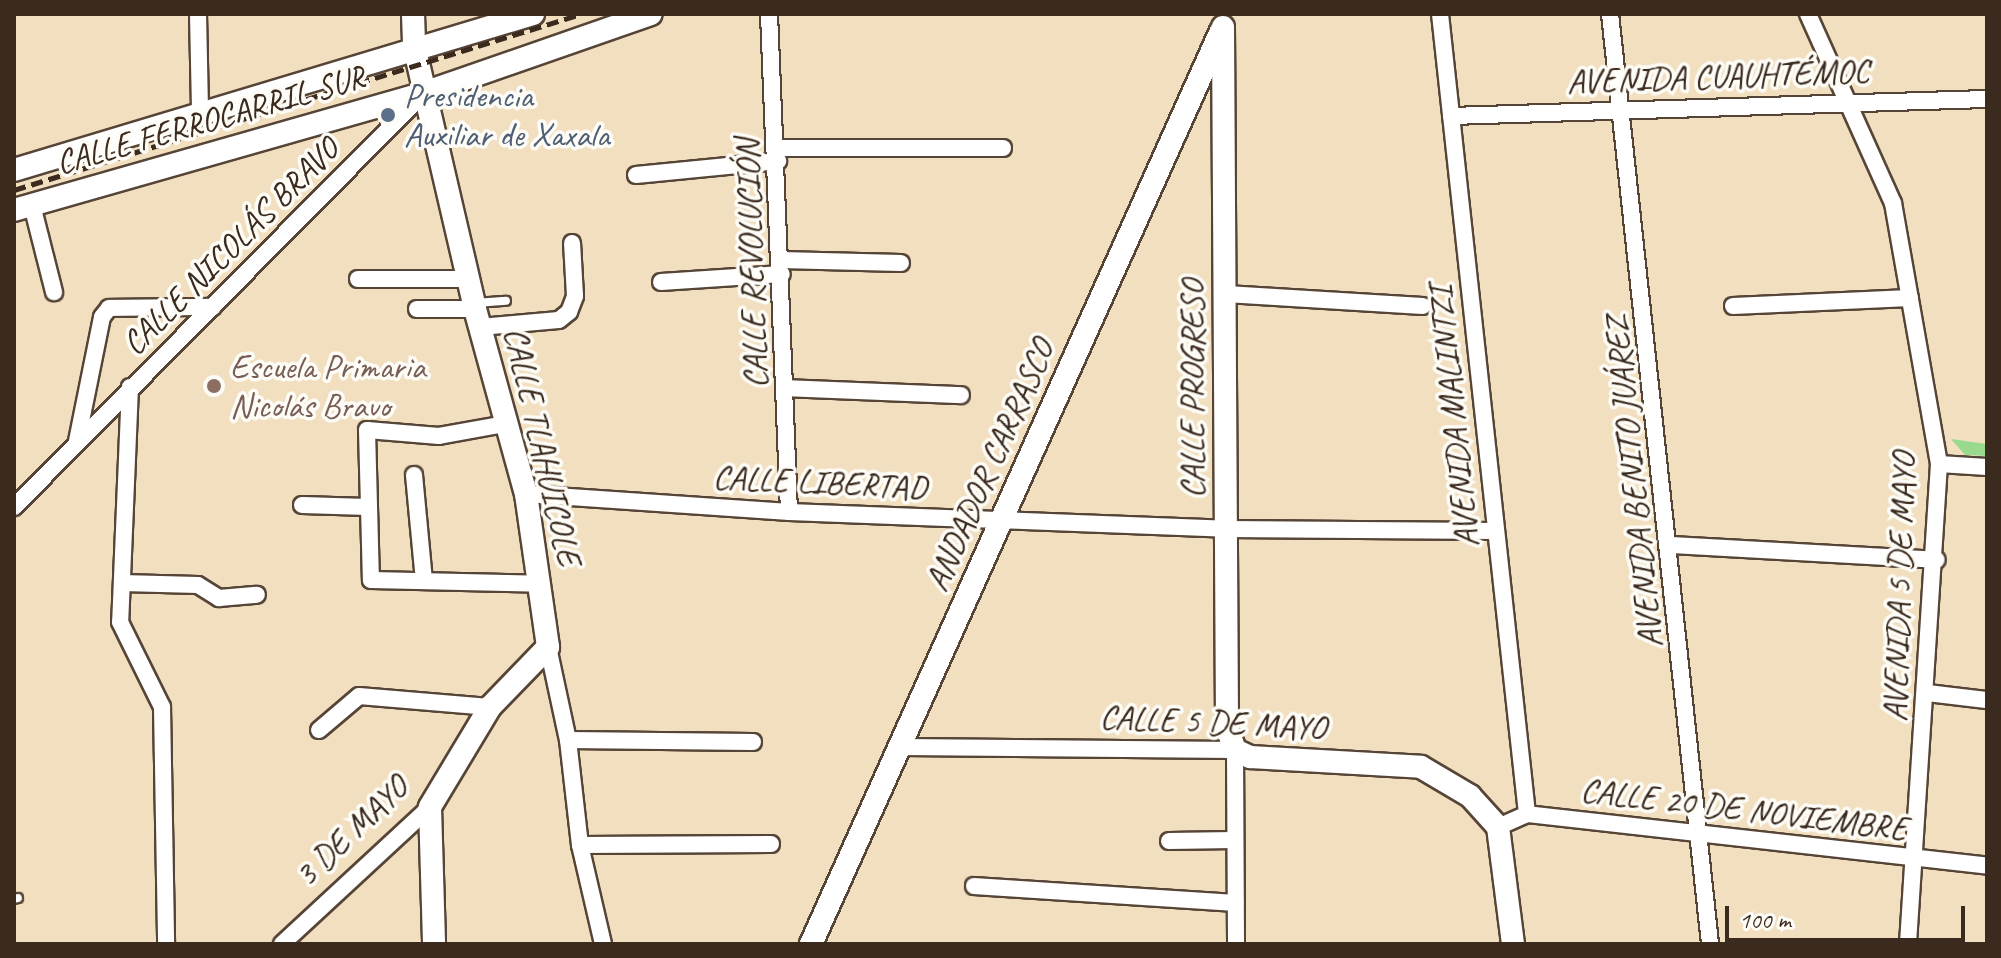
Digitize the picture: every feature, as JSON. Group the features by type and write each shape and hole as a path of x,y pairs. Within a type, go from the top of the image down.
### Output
{"main road":[{"name":"CALLE TLAHUICOLE","path":"413,14 414,46 424,93 476,313 526,494 548,647"},
{"path":"14,170 414,46 533,14"},
{"name":"CALLE FERROCARRIL SUR","path":"23,207 424,93 651,14"},
{"name":"CALLE PROGRESO","path":"1226,20 1227,728 1235,750"},
{"name":"ANDADOR CARRASCO","path":"811,944 1226,20"},
{"name":"3 DE MAYO","path":"430,807 490,707 548,647"},
{"name":"CALLE 5 DE MAYO","path":"1235,750 1250,757 1421,767 1470,796 1498,827"},
{"path":"430,807 434,944"},
{"path":"1498,827 1513,944"}],"street":[{"path":"198,14 200,113"},
{"name":"CALLE REVOLUCIÓN","path":"769,14 778,155 789,512"},
{"name":"AVENIDA MALINTZI","path":"1440,14 1527,814"},
{"name":"AVENIDA BENITO JUÁREZ","path":"1610,14 1671,545 1702,835 1710,944"},
{"name":"AVENIDA 5 DE MAYO","path":"1808,14 1893,203 1939,464 1937,560 1908,944"},
{"name":"CALLE NICOLÁS BRAVO","path":"14,507 424,93"},
{"name":"AVENIDA CUAUHTÉMOC","path":"1451,116 1621,108 1987,99"},
{"path":"636,175 778,155 1003,148"},
{"path":"23,207 54,292"},
{"path":"417,309 559,320 569,312 575,296 572,243"},
{"path":"661,282 782,267 901,263"},
{"path":"358,279 468,279"},
{"path":"1226,294 1423,306"},
{"path":"1733,306 1910,298"},
{"name":"CALLE NICOLÁS BRAVO","path":"77,441 102,317 109,308 213,307"},
{"path":"130,387 120,622 162,707 166,944"},
{"path":"785,388 961,395"},
{"path":"505,424 439,436 367,430 371,580 541,584"},
{"path":"1939,464 1987,467"},
{"path":"414,475 424,581"},
{"name":"CALLE LIBERTAD","path":"526,494 789,512 1001,521 1226,529 1495,531"},
{"path":"302,505 368,507"},
{"path":"1671,545 1937,560"},
{"path":"122,583 198,585 219,598 257,595"},
{"name":"CALLE TLAHUICOLE","path":"548,647 568,740 580,845 603,944"},
{"path":"1927,693 1987,700"},
{"path":"319,730 359,696 490,707"},
{"path":"568,740 753,742"},
{"name":"CALLE 5 DE MAYO","path":"902,747 1235,750"},
{"path":"1235,750 1236,944"},
{"name":"3 DE MAYO","path":"282,944 430,807"},
{"name":"CALLE 20 DE NOVIEMBRE","path":"1498,827 1527,814 1987,866"},
{"path":"1169,841 1234,840"},
{"path":"580,845 771,844"},
{"path":"974,886 1235,903"}],"lane":[{"path":"476,313 506,301"}],"green space":[{"path":"1951,439 1987,444 1987,456 1965,455"}],"railway":[{"path":"14,190 581,14"}],"place":[{"name":"Presidencia Auxiliar de Xaxala","path":"388,115"},
{"name":"Escuela Primaria Nicolás Bravo","path":"214,386"}]}
